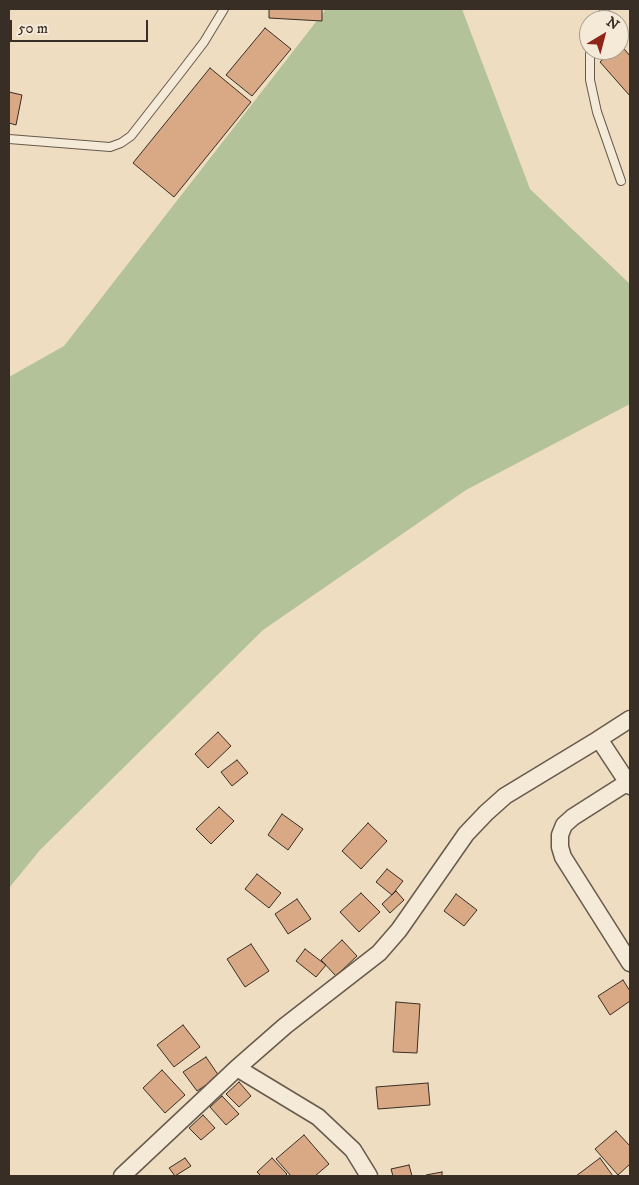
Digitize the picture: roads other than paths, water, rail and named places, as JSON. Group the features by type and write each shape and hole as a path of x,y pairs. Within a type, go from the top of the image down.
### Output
{"street":[{"path":"122,1176 237,1068 285,1026 379,953 399,930 466,834 486,813 505,796 600,740 630,719"},
{"path":"600,740 629,784 573,817 564,825 560,834 560,846 563,857 630,963"},
{"path":"237,1068 318,1117 353,1150 369,1176"}],"lane":[{"path":"9,138 110,147 120,143 131,136 181,72 204,42 224,9"},
{"path":"590,60 590,80 597,112 621,181"}]}
